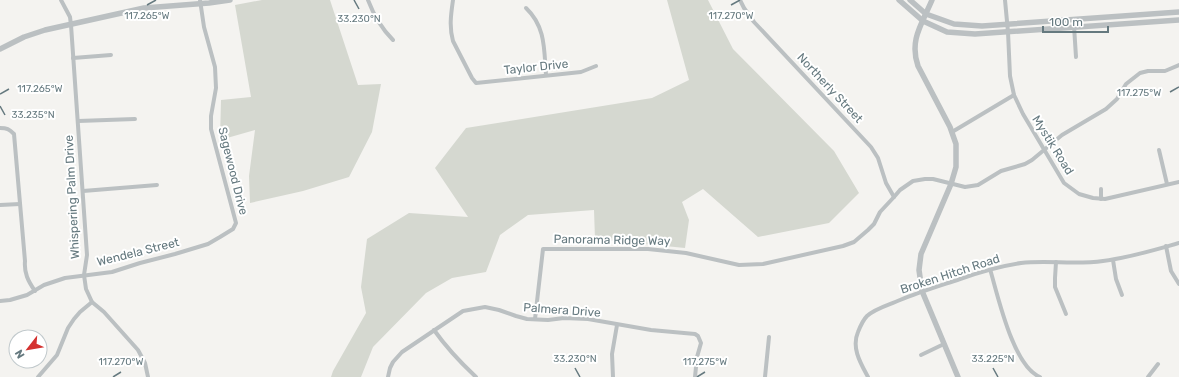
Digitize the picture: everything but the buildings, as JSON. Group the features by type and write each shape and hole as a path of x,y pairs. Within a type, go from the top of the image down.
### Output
{"street":[{"name":"Whispering Palm Drive","path":"60,0 70,17 71,25 87,255 84,275"},
{"path":"0,49 24,37 46,30 144,8 230,0"},
{"path":"368,0 375,18 393,40"},
{"name":"Taylor Drive","path":"453,0 450,26 451,35 472,78 476,83 581,72 596,66"},
{"name":"Northerly Street","path":"740,0 754,22 871,147 878,158 886,183 894,197"},
{"path":"899,0 923,20 947,32 975,34 1074,26 1179,20"},
{"path":"910,0 926,14 954,24 982,26 1179,12"},
{"path":"932,0 914,43 915,57 918,66 952,132 956,144 956,167 951,184 921,254 919,270 922,291 958,377"},
{"name":"Mystik Road","path":"1005,0 1010,76 1014,95 1043,150 1064,183 1079,194 1093,198 1105,199 1179,182"},
{"name":"Sagewood Drive","path":"200,2 204,27 215,67 216,88 210,129 236,223 233,229"},
{"path":"526,8 532,14 539,26 543,45 546,75"},
{"path":"1074,26 1076,57"},
{"path":"73,58 111,56"},
{"path":"894,197 900,190 919,180 933,179 965,187 978,185 1001,171 1025,164 1062,135 1106,109 1117,99 1126,84 1140,73 1148,71 1165,71 1179,65"},
{"path":"952,132 1014,95"},
{"path":"78,121 135,119"},
{"path":"0,128 10,129 14,134 25,268 27,279 35,291"},
{"path":"1159,150 1167,184"},
{"path":"83,191 157,185"},
{"path":"1101,189 1101,199"},
{"name":"Panorama Ridge Way","path":"535,319 543,249 648,249 686,253 739,265 763,264 843,246 854,242 874,224 880,212 894,197"},
{"path":"0,205 20,204"},
{"name":"Wendela Street","path":"0,301 10,300 35,291 44,285 65,278 112,272 208,244 233,229"},
{"name":"Broken Hitch Road","path":"868,377 860,362 856,348 856,336 866,317 879,309 922,291 990,269 1021,263 1078,263 1113,260 1179,242"},
{"path":"1166,246 1171,271 1179,284"},
{"path":"1113,260 1116,279 1122,295"},
{"path":"1056,262 1055,287 1066,314"},
{"path":"990,269 1007,329 1012,341 1028,368 1040,377"},
{"path":"84,275 86,289 92,302 104,312 138,350 145,363 148,377"},
{"path":"38,377 57,355 68,328 74,318 92,302"},
{"name":"Palmera Drive","path":"388,377 393,362 402,352 463,311 485,307 527,319 588,319 651,330 695,334 698,336 701,343 697,358 695,377"},
{"path":"613,377 612,354 617,324"},
{"path":"434,330 458,360 476,377"},
{"path":"765,377 769,337"},
{"path":"921,355 944,344"},
{"path":"1148,377 1158,364"}],"shaded area":[{"path":"262,0 330,0 358,85 381,84 372,132 349,177 303,191 250,203 249,176 255,130 220,140 221,100 251,97 235,5"},
{"path":"667,0 708,0 733,49 834,151 859,193 829,223 758,237 703,189 682,202 689,220 685,248 595,239 594,210 528,215 500,235 486,272 452,278 426,293 373,347 361,377 331,377 366,313 361,287 367,239 409,213 468,217 435,168 466,128 652,98 689,80"}]}
